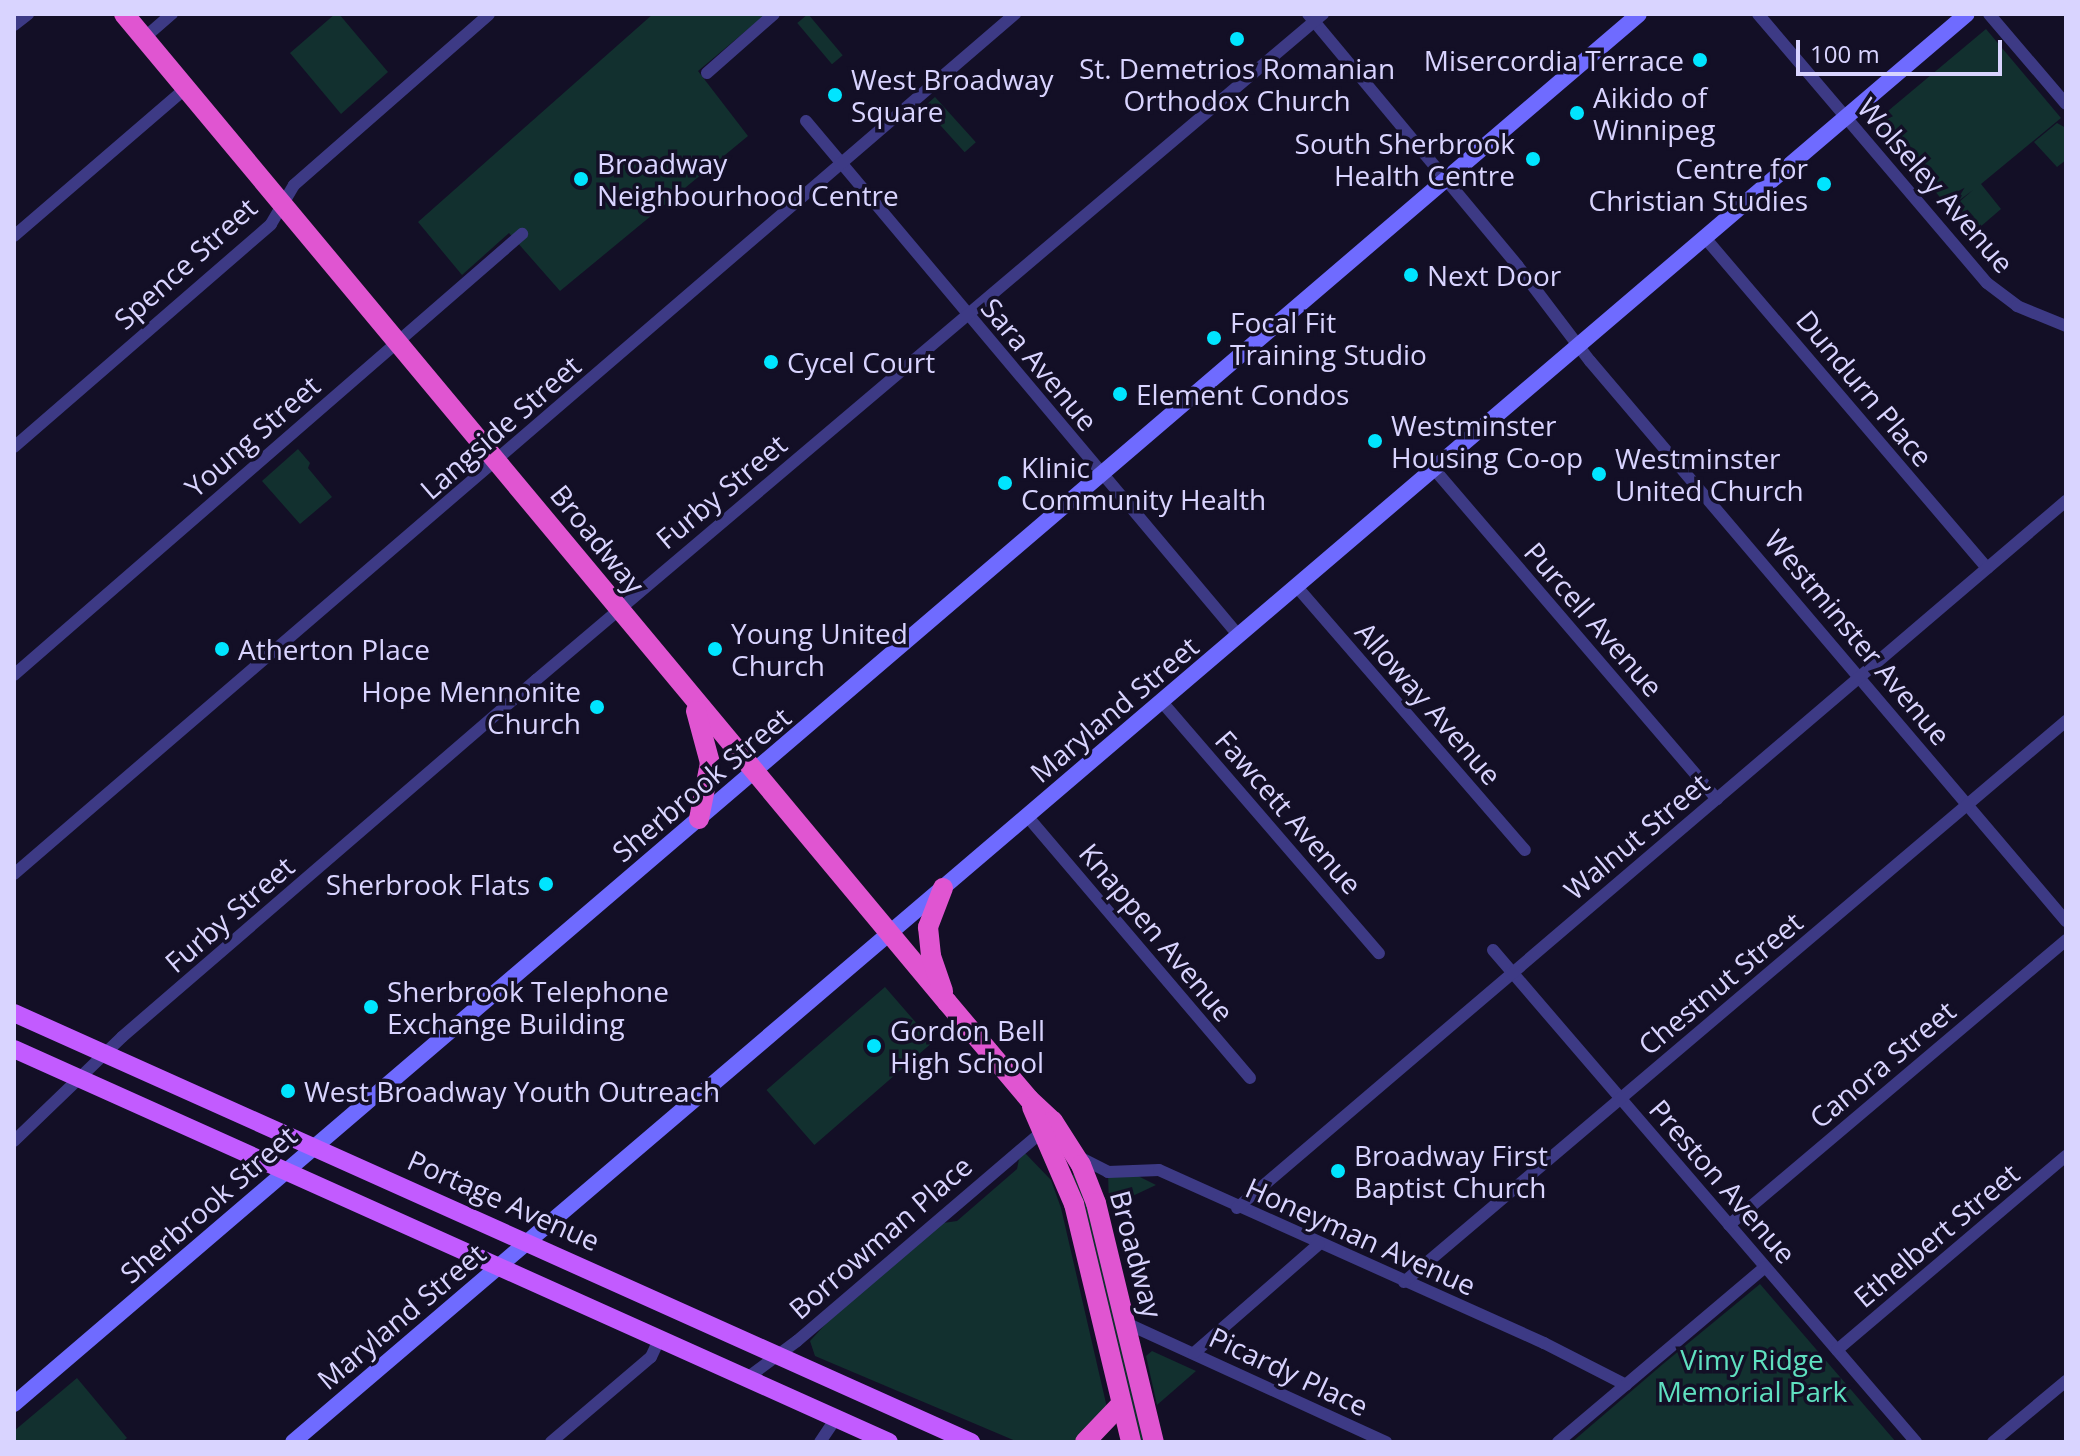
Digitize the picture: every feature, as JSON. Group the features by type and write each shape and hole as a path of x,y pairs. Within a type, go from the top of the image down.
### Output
{"highway":[{"name":"Broadway","path":"124,14 947,1002 1029,1099 1053,1121 1074,1152 1096,1203 1128,1324 1154,1442"},
{"path":"691,696 706,738 710,763 699,819"},
{"path":"943,888 930,915 928,933 931,956 947,1002"},
{"name":"Broadway","path":"1029,1099 1074,1204 1131,1442"},
{"path":"1085,1442 1121,1404"}],"main road":[{"name":"Sherbrook Street","path":"14,1404 1639,14"},
{"name":"Maryland Street","path":"293,1442 1967,14"},
{"name":"Portage Avenue","path":"14,1013 529,1241 963,1441"},
{"path":"14,1049 501,1265 889,1442"}],"street":[{"path":"14,25 28,14"},
{"path":"144,38 172,14"},
{"name":"Spence Street","path":"14,447 271,224 294,185 489,14"},
{"path":"707,73 774,14"},
{"name":"Langside Street","path":"14,874 498,462 1015,14"},
{"name":"Wolseley Avenue","path":"1758,14 1995,291 2017,306 2066,326"},
{"path":"1989,14 2066,104"},
{"name":"Westminster Avenue","path":"1315,16 1580,345 2066,921"},
{"name":"Furby Street","path":"14,1141 106,1054 619,610 1315,16"},
{"path":"14,236 185,89"},
{"name":"Sara Avenue","path":"806,121 1239,636"},
{"name":"Young Street","path":"14,675 522,234"},
{"name":"Dundurn Place","path":"1706,239 1987,568"},
{"name":"Purcell Avenue","path":"1434,469 1717,799"},
{"name":"Walnut Street","path":"1237,1208 2066,501"},
{"name":"Alloway Avenue","path":"1297,587 1525,850"},
{"name":"Fawcett Avenue","path":"1162,702 1379,953"},
{"name":"Chestnut Street","path":"1404,1282 2066,721"},
{"name":"Knappen Avenue","path":"1027,816 1250,1078"},
{"name":"Canora Street","path":"1729,1225 2066,940"},
{"name":"Preston Avenue","path":"1493,950 1916,1442"},
{"name":"Borrowman Place","path":"747,1378 779,1355 1043,1131"},
{"name":"Honeyman Avenue","path":"1074,1152 1103,1171 1159,1170 1237,1208 1571,1356 1626,1385"},
{"name":"Ethelbert Street","path":"1837,1350 2066,1156"},
{"path":"1194,1353 1319,1244"},
{"path":"1558,1442 1765,1267"},
{"name":"Picardy Place","path":"1128,1324 1386,1442"},
{"path":"551,1442 651,1357 660,1338"},
{"path":"1999,1440 2066,1381"},
{"path":"820,1442 836,1418"}],"green space":[{"path":"335,14 339,14 388,72 341,114 290,53"},
{"name":"Broadway Neighbourhood Centre","path":"653,14 766,14 698,71 748,136 560,291 509,233 462,275 418,222"},
{"path":"808,14 843,55 832,64 797,23"},
{"path":"1986,29 2061,118 1981,184 2001,209 1972,234 1951,209 1973,190 1949,208 1876,121"},
{"path":"935,97 976,142 965,152 924,107"},
{"path":"2057,123 2066,128 2066,160 2057,167 2034,142"},
{"path":"298,449 310,463 308,468 332,497 300,524 262,481"},
{"path":"885,987 933,1042 814,1145 767,1090"},
{"path":"1025,1153 1051,1180 1061,1208 1108,1412 1073,1442 1018,1442 815,1356 810,1341 866,1280 943,1223 957,1221 1017,1169 1019,1159"},
{"path":"1108,1172 1138,1176 1156,1185 1109,1207"},
{"path":"1076,1173 1087,1202 1146,1442 1139,1442 1072,1175"},
{"name":"Vimy Ridge Memorial Park","path":"1760,1284 1896,1442 1572,1442 1663,1364"},
{"path":"1152,1351 1196,1371 1157,1405 1146,1356"},
{"path":"77,1378 127,1438 122,1442 14,1442 14,1431"}],"place":[{"name":"St. Demetrios Romanian Orthodox Church","path":"1237,39"},
{"name":"Misercordia Terrace","path":"1700,60"},
{"name":"West Broadway Square","path":"835,95"},
{"name":"Aikido of Winnipeg","path":"1577,113"},
{"name":"South Sherbrook Health Centre","path":"1533,159"},
{"name":"Broadway Neighbourhood Centre","path":"581,179"},
{"name":"Centre for Christian Studies","path":"1824,184"},
{"name":"Next Door","path":"1411,275"},
{"name":"Focal Fit Training Studio","path":"1214,338"},
{"name":"Cycel Court","path":"771,362"},
{"name":"Element Condos","path":"1120,394"},
{"name":"Westminster Housing Co-op","path":"1375,441"},
{"name":"Westminster United Church","path":"1599,474"},
{"name":"Klinic Community Health","path":"1005,483"},
{"name":"Atherton Place","path":"222,649"},
{"name":"Young United Church","path":"715,649"},
{"name":"Hope Mennonite Church","path":"597,707"},
{"name":"Sherbrook Flats","path":"546,884"},
{"name":"Sherbrook Telephone Exchange Building","path":"371,1007"},
{"name":"Gordon Bell High School","path":"874,1046"},
{"name":"West Broadway Youth Outreach","path":"288,1091"},
{"name":"Broadway First Baptist Church","path":"1338,1171"}]}
